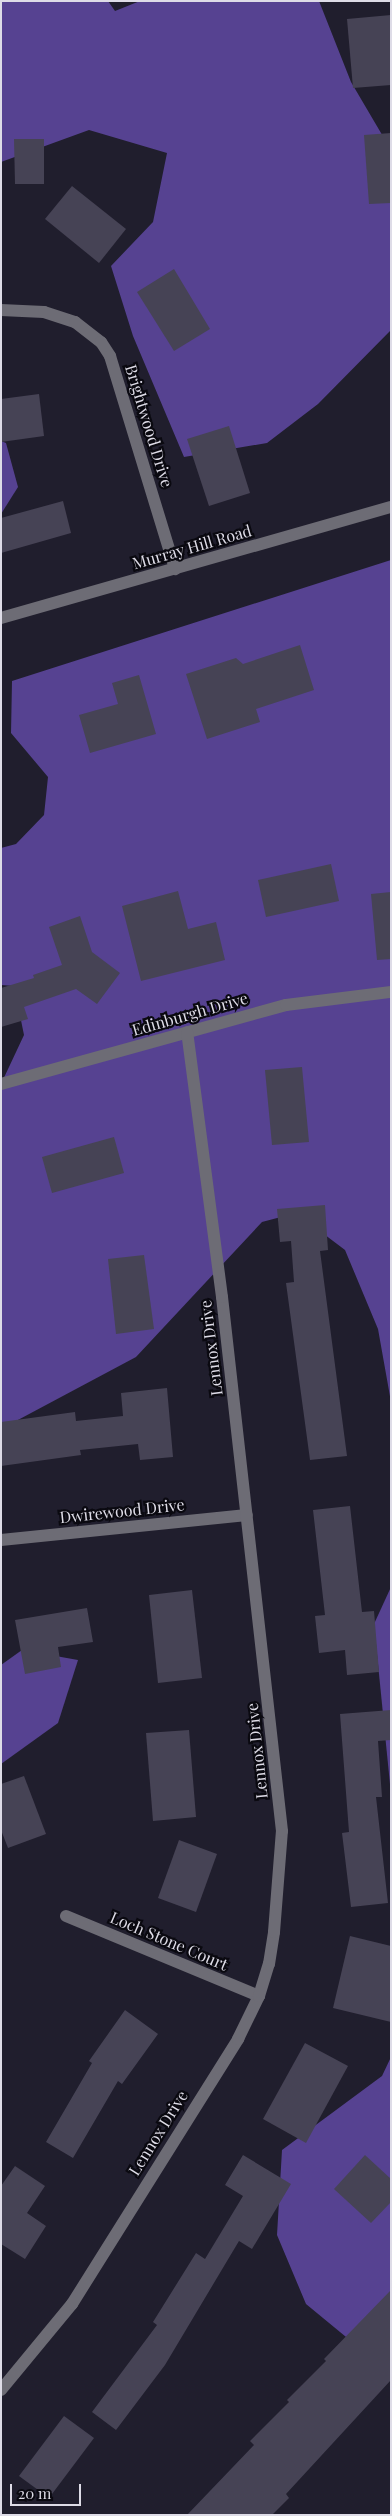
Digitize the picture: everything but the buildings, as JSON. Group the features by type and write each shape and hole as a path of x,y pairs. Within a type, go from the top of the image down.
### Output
{"street":[{"name":"Brightwood Drive","path":"1,310 44,312 75,322 94,337 110,356 175,569"},
{"name":"Murray Hill Road","path":"1,618 391,507"},
{"name":"Edinburgh Drive","path":"1,1084 286,1004 391,992"},
{"name":"Lennox Drive","path":"1,2390 72,2304 238,2039 259,1996 269,1964 274,1932 282,1831 246,1515 187,1032"},
{"name":"Dwirewood Drive","path":"1,1540 246,1515"},
{"name":"Loch Stone Court","path":"66,1916 259,1996"}],"shaded area":[{"path":"1,1 108,1 115,11 140,1 319,1 351,82 391,150 391,330 318,404 267,443 184,457 133,336 111,266 153,222 167,153 89,130 1,162"},
{"path":"1,441 6,443 18,487 1,514"},
{"path":"391,560 391,1402 378,1329 345,1250 296,1213 262,1222 136,1357 1,1429 1,1084 24,1035 14,986 1,985 1,848 16,844 44,815 48,777 11,733 12,681"},
{"path":"391,1587 391,1794 374,1624"},
{"path":"22,1650 78,1660 58,1723 1,1764 1,1665"},
{"path":"391,2057 391,2374 306,2304 277,2235 282,2150 382,2076"}]}
